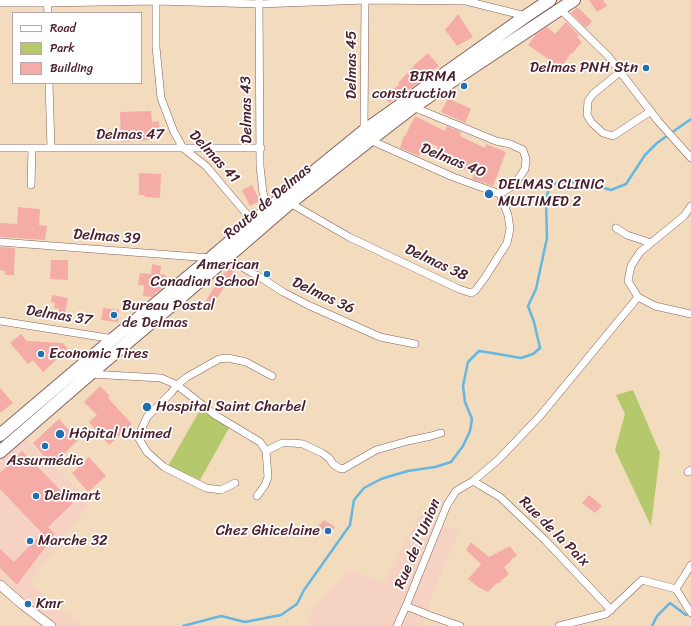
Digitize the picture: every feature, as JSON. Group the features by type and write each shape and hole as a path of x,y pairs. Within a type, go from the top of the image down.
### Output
{"main road":[{"name":"Route de Delmas","path":"0,452 226,258 270,213 367,135 526,16 550,0"},
{"name":"Route de Delmas","path":"270,213 290,203 367,135 413,108 574,0"},
{"name":"Route de Delmas","path":"0,435 211,258 256,226"}],"street":[{"path":"0,3 156,0 259,2 466,0 526,16"},
{"name":"Delmas 41","path":"156,0 156,47 160,98 174,132 183,148 206,166 256,226"},
{"name":"Delmas 45","path":"365,0 367,135"},
{"path":"47,2 48,12"},
{"name":"Delmas 43","path":"259,2 260,166 263,193 270,213"},
{"path":"560,9 608,56 658,121 691,158"},
{"path":"620,72 593,94 588,101 586,115 592,123 603,133 614,136 651,111"},
{"path":"49,84 51,148"},
{"name":"Delmas 40","path":"367,135 453,177 500,194 514,185 525,169 526,159 523,150 510,144 496,141 413,108"},
{"name":"Delmas 47","path":"0,148 261,148"},
{"path":"31,185 32,148"},
{"name":"Delmas 38","path":"290,203 349,237 459,289 471,293 475,291 486,276 507,243 510,229 508,215 500,194"},
{"path":"691,206 684,216 640,252 631,266 628,280 638,297 655,306 691,314"},
{"path":"616,228 627,235 651,243"},
{"name":"Delmas 39","path":"0,242 226,258"},
{"name":"Delmas 36","path":"226,258 308,305 380,337 415,344"},
{"name":"Rue de l'Union","path":"397,626 447,505 456,491 473,481 498,460 540,416 638,297"},
{"name":"Delmas 37","path":"0,321 114,338"},
{"path":"114,338 121,348"},
{"path":"235,483 221,490 206,488 164,467 147,452 138,437 147,417 177,385 201,368 219,359 228,358 246,362 272,376"},
{"path":"90,374 161,378 177,385 214,415 260,442 266,451 268,477 265,485 257,496"},
{"path":"266,451 271,447 282,443 293,442 303,444 322,453 329,458 333,464 343,469 376,450 441,433"},
{"name":"Rue de la Paix","path":"473,481 500,497 545,540 611,610"},
{"path":"676,589 691,565"},
{"path":"559,626 606,614 642,580 676,589 690,611"},
{"path":"0,584 23,605 51,626"},
{"path":"406,606 460,626"}],"shaded area":[{"name":"Marche 32","path":"24,438 91,501 31,582 67,614 86,626 39,626 0,590 0,459"},
{"path":"420,515 459,531 436,585 422,626 310,626 305,620 349,569 384,583"}],"green space":[{"path":"633,390 660,453 651,526 615,450 625,414 616,395"},
{"path":"200,410 229,428 200,480 168,466"}],"building":[{"path":"589,0 603,0 607,6 597,12"},
{"path":"577,7 592,21 586,28 571,13"},
{"path":"458,14 473,37 457,46 445,30"},
{"path":"566,22 579,35 577,37 582,42 572,54 571,53 561,68 528,45 536,34 547,27 555,34"},
{"path":"428,53 439,66 418,80 420,82 389,103 385,97 393,92 392,90 399,85 398,83 413,66"},
{"path":"448,98 471,109 465,123 441,112"},
{"path":"151,111 152,122 159,121 160,139 121,142 120,112"},
{"path":"415,116 445,131 447,126 461,132 460,136 485,148 486,144 506,152 493,186 472,179 474,174 454,165 457,160 436,151 438,147 426,141 419,156 400,148 404,136"},
{"path":"139,173 161,174 160,198 139,195"},
{"path":"252,185 260,201 250,206 242,190"},
{"path":"18,207 40,209 39,225 47,226 45,240 0,237 0,223 17,224"},
{"path":"0,247 15,248 14,275 5,275 5,271 0,270"},
{"path":"51,260 68,260 68,280 50,279"},
{"path":"152,264 161,266 160,274 166,275 165,281 170,282 156,292 152,297 143,296 144,285 138,285 140,273 151,274"},
{"path":"232,267 235,269 208,313 202,307 215,286 213,283"},
{"path":"52,295 68,298 65,315 58,314 59,309 54,308 55,303 51,302"},
{"path":"103,308 119,310 118,322 101,320"},
{"name":"Economic Tires","path":"21,334 27,341 63,343 68,349 43,372 33,360 28,364 10,343"},
{"path":"100,386 110,396 108,398 132,424 109,445 89,422 97,415 84,402"},
{"path":"0,388 13,403 0,413"},
{"path":"59,419 78,440 52,466 33,443"},
{"name":"Delimart","path":"22,451 73,503 48,527 55,534 17,585 0,568 0,549 14,562 42,533 0,489 0,473"},
{"path":"89,457 106,476 88,492 72,473"},
{"path":"589,495 602,506 595,513 582,503"},
{"name":"Chez Ghicelaine","path":"324,520 335,527 329,535 318,526"},
{"path":"471,542 489,557 510,546 517,556 511,559 512,560 504,567 509,574 488,592 478,587 468,579 481,564 466,550"}],"waterway":[{"path":"183,626 221,616 245,622 281,615 297,604 304,590 350,525 354,500 364,488 381,479 394,475 408,471 435,467 451,462 463,446 470,431 472,419 465,402 463,386 468,362 479,351 521,358 533,354 540,348 534,322 528,306 536,289 547,238 546,200 550,184 570,182 586,183 611,190 626,184 645,155 657,143 691,119"},
{"path":"652,626 657,616 670,603 686,615 689,613"}],"place":[{"name":"Delmas PNH Stn","path":"646,68"},
{"name":"BIRMA construction","path":"464,86"},
{"name":"DELMAS CLINIC MULTIMED 2","path":"489,194"},
{"name":"American Canadian School","path":"267,274"},
{"name":"Bureau Postal de Delmas","path":"114,315"},
{"name":"Economic Tires","path":"41,354"},
{"name":"Hospital Saint Charbel","path":"147,407"},
{"name":"Hôpital Unimed","path":"60,434"},
{"name":"Assurmédic","path":"45,446"},
{"name":"Delimart","path":"36,496"},
{"name":"Chez Ghicelaine","path":"328,531"},
{"name":"Marche 32","path":"30,541"},
{"name":"Kmr","path":"28,604"}]}
